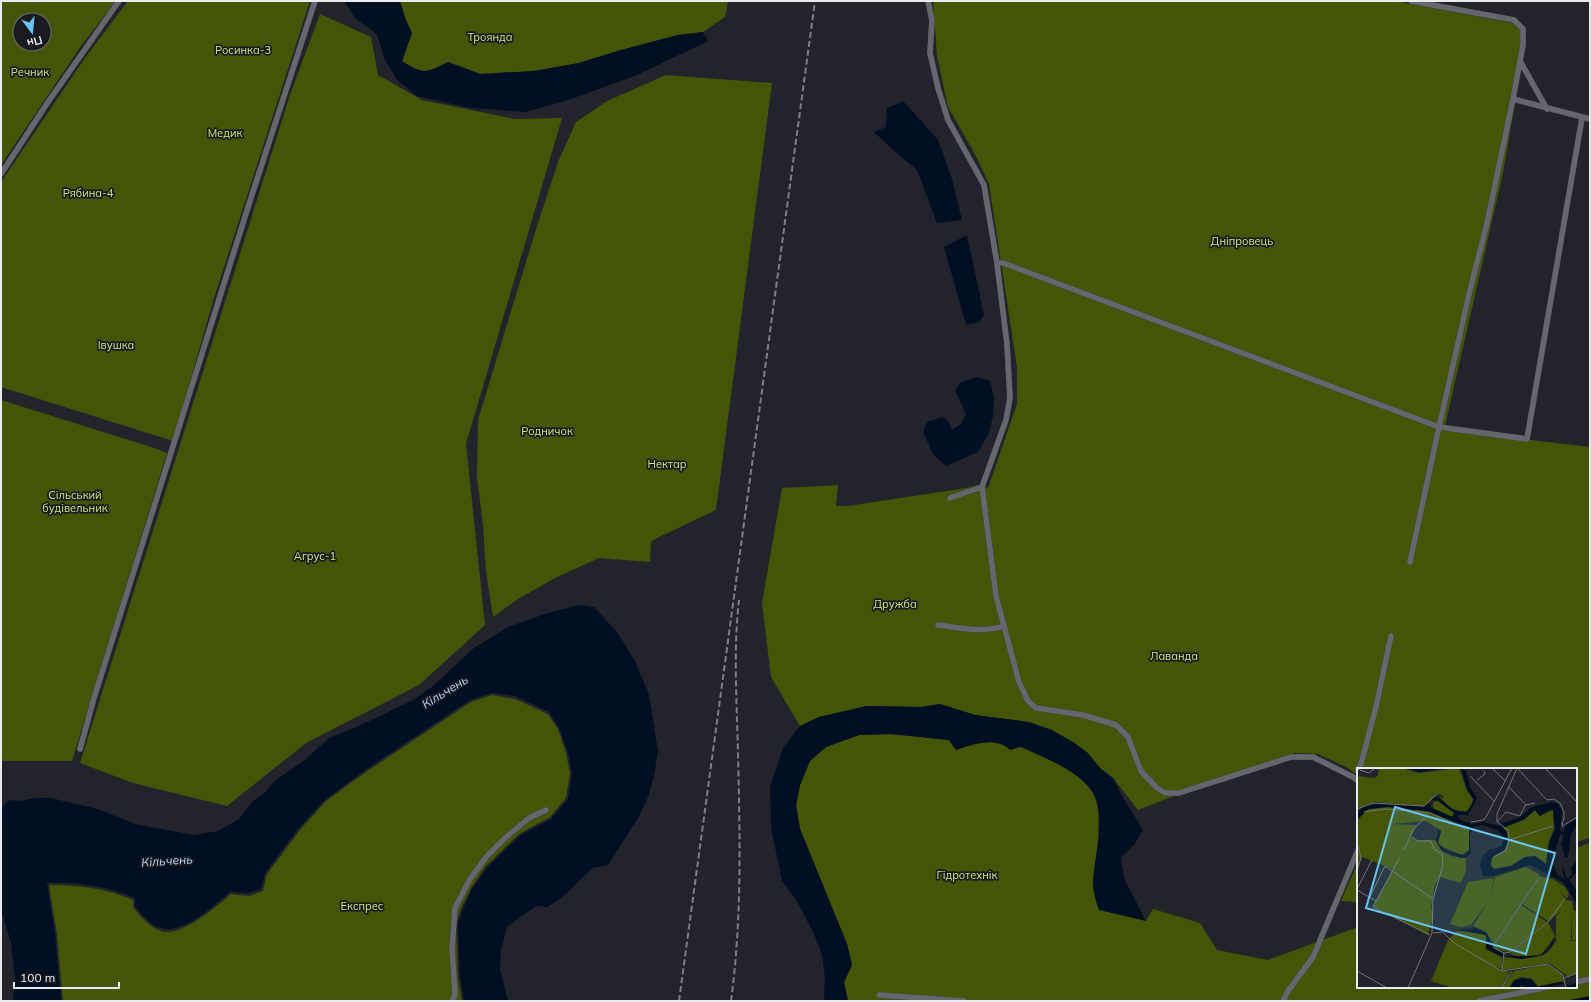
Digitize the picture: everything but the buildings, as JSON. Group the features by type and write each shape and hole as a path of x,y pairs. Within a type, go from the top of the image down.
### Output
{"street":[{"path":"1,174 48,102 119,1"},
{"path":"80,749 94,698 242,226 315,1"},
{"path":"928,1 932,20 930,53 938,88 948,120 984,185 997,263 1007,344 1010,398 1006,420 982,487 996,596 1019,682 1028,701 1036,708 1084,715 1116,725 1128,737 1141,770 1156,787 1165,793 1179,793 1292,757 1313,757 1356,779"},
{"path":"1410,562 1470,290 1487,223 1523,45 1523,29 1514,20 1411,1"},
{"path":"1520,61 1547,109"},
{"path":"1513,99 1590,119"},
{"path":"997,263 1003,263 1102,299 1439,427 1527,439 1582,118"},
{"path":"950,498 982,487"},
{"path":"938,625 981,630 1004,626"},
{"path":"1359,768 1361,764 1376,707 1391,636"},
{"path":"452,1001 455,996 452,948 455,908 470,879 487,856 505,838 529,818 546,810"},
{"path":"1283,1001 1288,991 1313,957 1357,852"},
{"path":"1577,982 1590,979"},
{"path":"1479,1001 1544,988"},
{"path":"879,995 964,1001"}],"green space":[{"name":"Речник","path":"1,1 116,1 81,46 1,165"},
{"path":"128,1 310,1 214,298 173,441 1,387 1,182 87,55"},
{"name":"Троянда","path":"400,1 728,1 725,17 703,32 678,35 579,63 534,71 480,74 448,62 429,71 421,71 402,61 412,33 405,18"},
{"name":"Дніпровець","path":"933,1 1396,1 1517,24 1526,40 1503,173 1444,430 1590,447 1590,838 1577,842 1577,768 1357,768 1357,775 1348,768 1318,754 1295,753 1222,777 1138,810 1113,778 1101,769 1087,753 1073,742 1029,722 975,715 940,704 921,707 867,706 819,717 800,726 771,677 762,603 782,488 838,485 836,506 848,506 979,485 988,488 1017,404 1017,367 989,184 976,156 948,107 937,56"},
{"name":"Агрус-1","path":"320,14 371,37 378,75 422,100 515,119 562,118 466,444 485,625 419,685 306,743 227,806 133,783 80,763 290,95"},
{"path":"666,75 772,83 716,510 651,542 650,562 599,558 557,577 518,599 493,617 486,571 483,525 477,477 478,420 537,226 558,162 576,122 607,101"},
{"name":"Сільський будівельник","path":"1,400 167,453 72,761 1,761"},
{"name":"Експрес","path":"492,695 515,699 548,714 558,729 566,753 570,773 566,798 550,817 519,834 485,867 471,888 461,908 456,924 458,978 462,1001 63,1001 57,934 49,885 92,888 133,900 133,907 141,917 158,930 167,932 187,926 207,914 231,894 249,896 263,891 267,874 300,830 326,801 366,772 471,702"},
{"name":"Гідротехнік","path":"891,734 949,740 956,750 992,742 1022,747 1050,760 1072,772 1089,786 1094,793 1098,807 1098,832 1146,921 1153,909 1200,923 1217,950 1268,960 1357,927 1357,988 1577,988 1577,848 1590,843 1590,996 1563,1001 848,1001 844,982 852,965 847,944 800,829 796,805 800,785 810,761 826,747 859,735"},
{"path":"1357,864 1357,902 1341,901"}],"water":[{"path":"344,1 400,1 405,18 412,33 402,61 415,69 425,71 448,62 480,74 534,71 579,63 678,35 703,32 708,41 635,76 571,99 526,112 470,108 417,96 397,80 384,58 377,34 356,19"},
{"path":"903,101 938,140 952,179 962,220 937,223 917,170 874,132 886,127 887,108"},
{"path":"967,235 984,315 979,322 966,325 944,247"},
{"path":"977,377 990,381 994,398 993,416 989,433 978,452 946,466 933,454 923,432 927,422 942,417 948,421 952,430 961,424 966,414 955,390 961,382"},
{"name":"Кільчень","path":"578,605 594,607 617,632 635,661 649,695 658,751 654,776 648,797 638,818 608,865 593,868 560,899 547,907 536,906 507,927 501,950 500,969 508,1001 464,1001 460,977 458,924 472,889 487,868 521,835 551,819 568,799 572,773 568,752 559,728 549,712 515,696 492,693 470,700 365,770 325,800 298,829 265,873 261,889 248,893 230,892 198,918 179,927 170,929 157,927 143,916 135,906 135,898 113,890 70,883 47,883 55,934 61,1001 13,1001 15,977 11,943 1,909 1,809 9,800 19,801 37,798 51,798 98,809 135,824 194,835 218,831 239,819 253,801 263,794 276,780 305,760 329,738 359,726 415,699 433,686 474,648 508,627 545,614"},
{"path":"940,704 975,715 1029,722 1052,730 1088,753 1101,769 1113,778 1143,830 1134,845 1121,857 1124,878 1146,921 1099,910 1094,894 1093,883 1099,830 1097,804 1093,793 1085,783 1071,772 1054,762 1021,747 1010,750 998,743 984,742 956,750 949,740 891,734 859,735 826,747 810,761 800,785 796,805 800,829 847,944 852,965 844,982 848,1001 824,1001 825,978 822,954 813,932 795,898 782,881 771,828 770,787 783,748 800,726 819,717 867,706 921,707"},
{"path":"1590,996 1590,1001 1566,1001"}],"railway":[{"path":"679,1001 815,1"},
{"path":"731,1001 735,970 739,909 739,816 736,697 736,638 739,600"}],"park label":[{"name":"Росинка-3","path":"243,50"},
{"name":"Медик","path":"225,133"},
{"name":"Рябина-4","path":"88,193"},
{"name":"Івушка","path":"116,345"},
{"name":"Родничок","path":"547,431"},
{"name":"Нектар","path":"667,464"},
{"name":"Дружба","path":"895,604"},
{"name":"Лаванда","path":"1174,656"}]}
